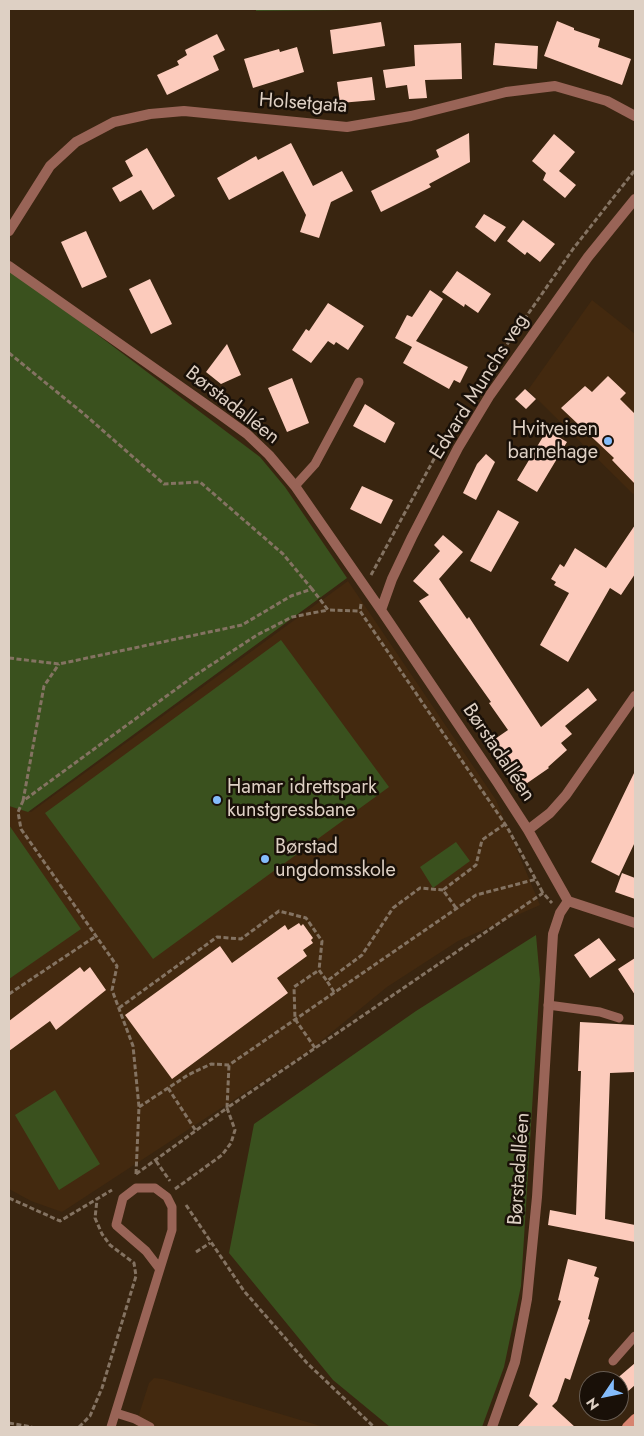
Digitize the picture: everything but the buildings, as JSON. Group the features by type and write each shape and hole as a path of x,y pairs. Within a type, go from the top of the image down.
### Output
{"main road":[{"path":"627,1427 635,1420"}],"street":[{"name":"Holsetgata","path":"9,231 50,166 76,142 114,122 150,114 184,111 347,127 410,116 506,92 555,86 607,100 635,116"},
{"name":"Edvard Munchs veg","path":"381,610 392,579 412,537 458,448 490,395 583,265 635,199"},
{"name":"Børstadalléen","path":"9,266 247,434 270,455 295,486 381,610 528,830 568,901 560,913 553,934 537,1197 528,1299 515,1362 492,1427"},
{"path":"528,830 550,813 566,795 635,696"},
{"path":"568,901 635,922"}],"lane":[{"path":"295,486 315,464 359,382"},
{"path":"548,1005 600,1012 619,1018"},
{"path":"111,1427 172,1230 172,1207 167,1197 155,1188 136,1188 123,1198 116,1224 159,1268"},
{"path":"613,1361 635,1336"},
{"path":"116,1413 135,1419 150,1427"}],"path":[{"path":"486,375 557,272 635,170"},
{"path":"9,353 84,414 164,484 200,482 282,554 328,610"},
{"path":"443,445 365,587 360,610 506,824 543,893 560,913"},
{"path":"9,658 59,664 242,625 291,596 312,589"},
{"path":"23,801 194,676 257,635 292,617 328,610 360,610"},
{"path":"59,664 44,686 23,801 18,812 21,829 117,966 112,990 133,1046 139,1107 136,1174"},
{"path":"327,981 362,955 392,908 420,888 443,890 476,865 482,840 506,824"},
{"path":"139,1107 211,1064 229,1065 476,895 537,879"},
{"path":"443,890 456,908"},
{"path":"128,1179 156,1161 227,1108 543,893"},
{"path":"119,1008 217,938 240,939 279,911 306,918 322,941 319,970 334,992"},
{"path":"9,994 96,936"},
{"path":"315,1048 295,1019 294,987 319,970"},
{"path":"167,1197 175,1189 222,1155 232,1142 235,1130 227,1108 229,1065"},
{"path":"168,1088 196,1131"},
{"path":"156,1161 180,1196"},
{"path":"9,1198 60,1221 113,1189"},
{"path":"79,1427 90,1416 102,1388 136,1276 134,1264 110,1245 102,1234 95,1218 97,1199"},
{"path":"185,1204 244,1291 306,1363 374,1427"},
{"path":"196,1252 210,1243"},
{"path":"102,1388 110,1391"},
{"path":"9,1423 32,1427"}],"shaded area":[{"name":"Hvitveisen barnehage","path":"592,300 635,334 635,493 633,494 528,390"},
{"name":"Børstad ungdomsskole","path":"348,581 496,800 540,905 458,941 387,987 310,1050 62,1212 31,1201 9,1189 9,806 31,812"},
{"path":"154,1378 163,1379 324,1427 135,1427 149,1383"}],"green space":[{"path":"256,9 355,9 355,10 256,11"},
{"path":"9,268 260,457 285,487 347,578 28,812 9,806"},
{"name":"Hamar idrettspark kunstgressbane","path":"281,640 389,787 153,959 45,813"},
{"path":"9,825 81,929 9,979"},
{"path":"456,842 470,861 433,888 420,867"},
{"path":"536,935 540,980 521,1286 504,1367 482,1427 390,1427 333,1380 229,1253 254,1124 416,1011"},
{"path":"55,1090 100,1164 59,1190 15,1115"}],"place":[{"name":"Hvitveisen barnehage","path":"608,441"},
{"name":"Hamar idrettspark kunstgressbane","path":"217,800"},
{"name":"Børstad ungdomsskole","path":"265,859"}]}
